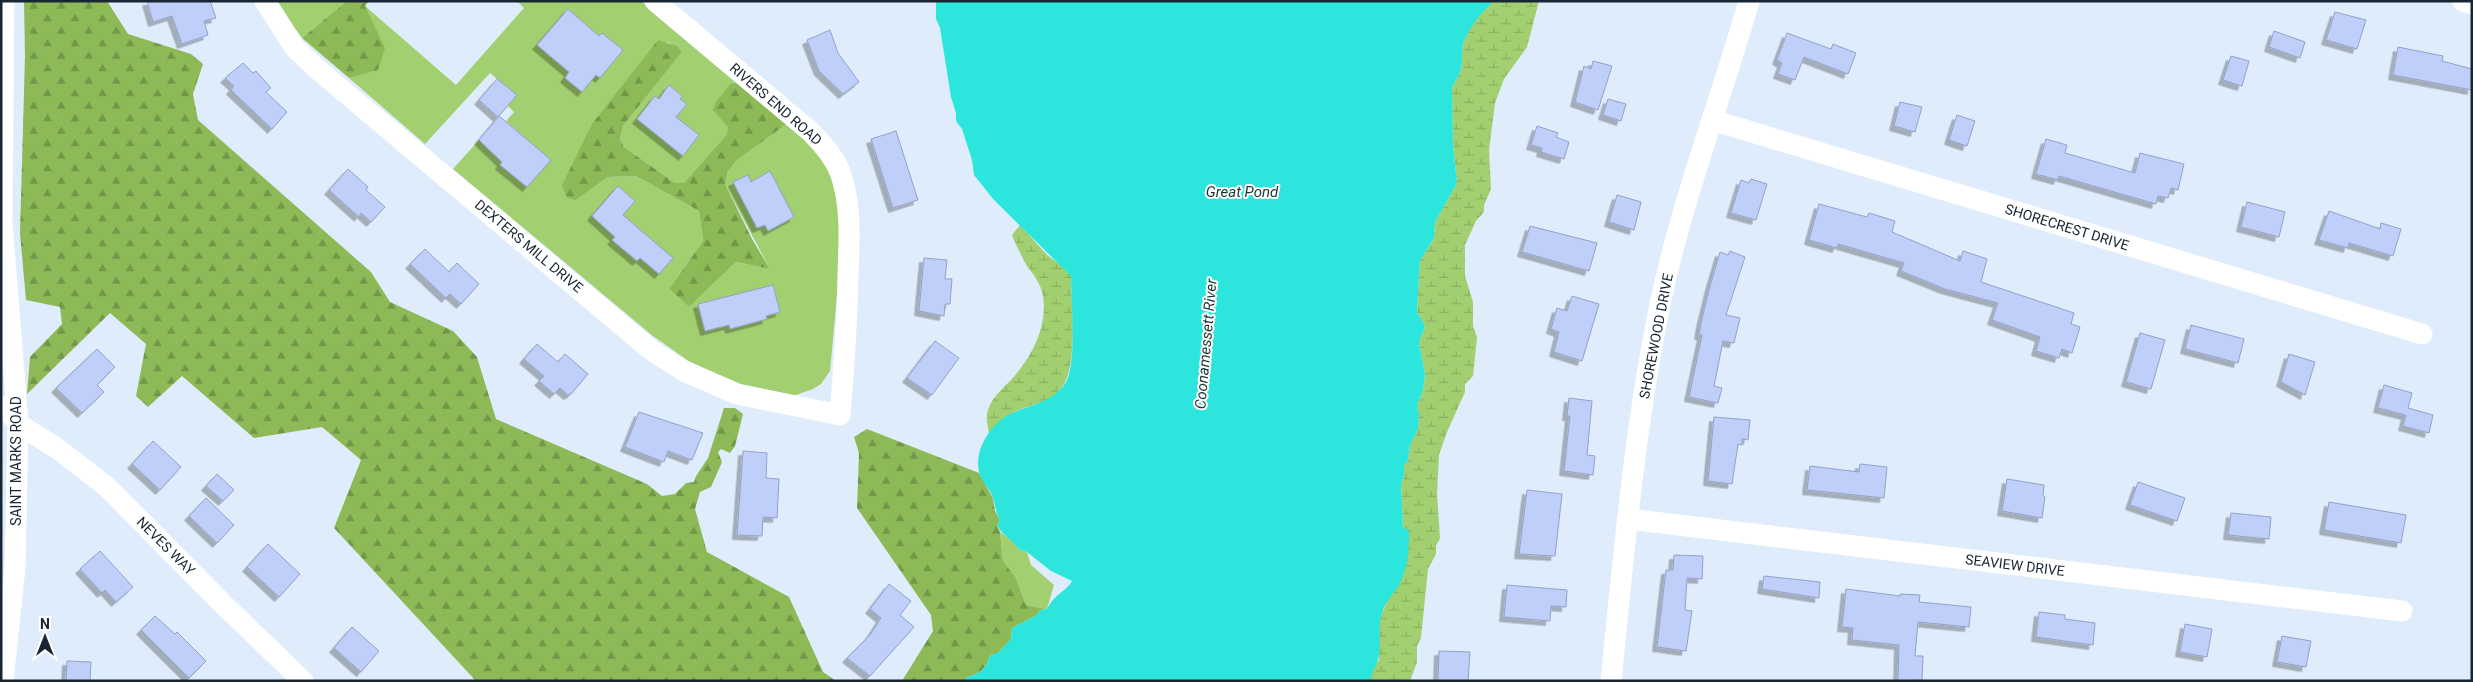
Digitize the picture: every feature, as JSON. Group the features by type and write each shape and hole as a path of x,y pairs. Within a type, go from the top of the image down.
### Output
{"street":[{"name":"SAINT MARKS ROAD","path":"3,681 16,568 18,424 2,233 4,1"},
{"name":"DEXTERS MILL DRIVE","path":"265,1 295,48 316,68 651,350 684,371 738,394 840,416"},
{"name":"RIVERS END ROAD","path":"655,1 811,132 826,148 839,171 847,199 850,222 846,340 840,416"},
{"name":"SHOREWOOD DRIVE","path":"1611,681 1628,519 1647,368 1661,302 1712,120 1750,1"},
{"path":"2463,1 2472,4"},
{"name":"SHORECREST DRIVE","path":"1712,120 2422,334"},
{"name":"NEVES WAY","path":"1,406 6,408 18,424 58,449 107,487 224,605 303,681"},
{"name":"SEAVIEW DRIVE","path":"1628,519 2402,611"}],"green space":[{"path":"24,1 107,1 128,34 191,54 203,64 193,94 198,120 371,272 390,302 453,331 477,357 496,419 647,484 662,496 675,494 686,483 694,482 708,458 724,408 735,408 743,414 735,446 730,453 721,449 718,452 722,462 711,487 700,492 695,509 707,552 789,597 823,672 836,681 476,681 334,528 361,460 322,427 254,438 182,376 148,407 136,396 146,344 110,313 27,394 30,357 62,324 60,307 26,300 20,233 25,56"},
{"path":"274,1 347,1 302,38"},
{"path":"347,1 369,1 365,6 385,48 378,70 349,78 302,38"},
{"path":"517,1 641,1 739,83 727,134 684,183 675,183 624,147 620,139 623,126 682,52 668,42 576,200 608,177 636,176 699,211 703,241 669,289 689,307 736,262 770,269 725,184 728,171 736,161 788,123 818,151 837,186 841,253 830,371 821,384 793,396 742,385 690,362 653,336 453,169 479,140 502,162 550,160 506,121 514,112 508,106 516,95 490,73 425,144 349,78 377,70 365,6 456,85 524,8"},
{"path":"1494,1 1539,1 1527,47 1504,79 1495,103 1489,150 1491,189 1484,205 1484,212 1476,221 1465,245 1465,276 1473,302 1473,326 1477,337 1473,376 1465,384 1465,392 1439,455 1437,494 1440,538 1436,546 1436,554 1428,569 1421,638 1417,646 1417,662 1410,681 1371,681 1371,671 1379,660 1378,628 1382,613 1388,599 1401,580 1403,527 1401,484 1410,445 1418,429 1419,414 1417,406 1423,390 1425,374 1419,343 1425,326 1417,312 1420,261 1434,238 1435,222 1457,183 1453,144 1452,89 1461,68 1464,41 1477,19"},
{"path":"658,40 677,46 682,52 623,126 620,139 624,147 675,183 684,183 727,134 728,127 713,110 716,102 730,84 739,83 788,123 736,161 728,171 725,184 752,239 770,269 736,262 689,307 669,289 703,241 699,211 636,176 608,177 576,200 567,198 562,185 592,124"},
{"path":"1020,225 1047,255 1065,268 1071,276 1072,354 1065,382 1058,392 1047,400 1009,415 989,433 987,424 988,409 996,395 1025,362 1036,341 1043,319 1044,308 1041,288 1012,235"},
{"path":"867,429 979,473 993,498 995,511 1000,520 997,525 1000,532 1003,561 1016,578 1026,605 1047,609 1040,610 1037,615 1012,628 1011,639 999,652 990,656 982,670 967,677 965,681 902,681 933,631 931,615 857,508 859,453 854,437"},
{"path":"1000,532 1014,542 1018,549 1027,552 1031,565 1054,585 1047,609 1026,605 1016,578 1003,561"}],"water":[{"name":"Great Pond","path":"936,1 1494,1 1473,24 1463,45 1461,68 1452,89 1453,144 1457,183 1435,222 1434,238 1420,261 1417,312 1425,326 1419,343 1425,374 1423,390 1417,406 1419,414 1418,429 1410,445 1401,484 1403,527 1409,531 1408,553 1406,566 1398,587 1383,609 1380,625 1379,655 1371,681 965,681 967,677 982,670 990,656 999,652 1011,639 1012,628 1037,615 1040,610 1047,609 1053,599 1067,588 1072,581 1051,571 1027,552 1018,549 1002,532 997,525 1000,520 991,492 980,475 978,463 982,446 997,423 1012,413 1035,405 1056,394 1066,382 1072,346 1071,276 994,200 974,175 972,160 962,129 956,121 940,28 936,19"}],"building":[{"path":"147,1 210,1 216,18 204,21 208,35 182,44 172,16 153,22"},
{"path":"568,9 599,36 602,33 623,50 600,78 596,75 582,92 565,78 569,72 537,45"},
{"path":"2335,12 2366,20 2357,49 2326,40"},
{"path":"830,30 838,53 859,82 843,94 819,71 807,40"},
{"path":"2274,31 2305,42 2300,58 2269,47"},
{"path":"1787,33 1831,49 1833,44 1856,53 1848,74 1804,57 1795,80 1778,74 1782,63 1777,60"},
{"path":"2398,47 2443,56 2442,61 2472,69 2472,90 2393,75"},
{"path":"2231,56 2249,61 2242,86 2223,80"},
{"path":"1593,61 1612,66 1598,110 1575,102 1584,66 1591,69"},
{"path":"243,63 253,73 256,71 271,88 266,92 287,112 272,129 231,90 234,86 225,78"},
{"path":"497,79 517,95 498,117 479,100"},
{"path":"669,85 682,96 680,99 687,104 676,117 699,135 683,156 637,119 655,96 659,99"},
{"path":"1608,99 1626,104 1621,121 1603,115"},
{"path":"1900,102 1922,107 1915,132 1894,126"},
{"path":"1957,115 1975,121 1967,146 1949,140"},
{"path":"499,116 551,160 527,187 500,165 502,162 479,140"},
{"path":"1537,126 1558,133 1556,137 1569,142 1564,159 1541,152 1542,148 1531,145"},
{"path":"896,131 918,200 893,208 871,139"},
{"path":"2046,139 2067,145 2065,153 2135,173 2140,153 2184,164 2178,190 2171,188 2168,198 2158,196 2156,204 2059,176 2058,180 2036,174"},
{"path":"348,169 368,187 366,190 385,207 371,222 361,213 359,217 329,190"},
{"path":"770,171 794,217 768,231 765,225 757,228 733,182 748,175 751,182"},
{"path":"1751,179 1767,184 1756,220 1731,213 1741,180 1749,183"},
{"path":"618,186 635,201 623,215 673,258 659,274 640,258 637,261 612,240 615,237 592,216"},
{"path":"1617,195 1641,202 1634,230 1609,222"},
{"path":"2247,202 2285,212 2279,237 2241,227"},
{"path":"1819,204 1867,217 1869,213 1895,221 1892,232 1960,261 1963,251 1987,259 1981,282 2074,313 2071,324 2080,327 2072,353 2062,349 2059,358 2036,351 2040,337 1992,320 1998,303 1945,289 1901,271 1904,263 1838,244 1837,248 1809,240"},
{"path":"2329,211 2380,229 2381,223 2401,229 2393,256 2349,243 2348,248 2319,240"},
{"path":"1530,226 1597,243 1589,271 1522,252"},
{"path":"425,249 449,272 457,263 479,284 461,304 450,294 446,298 410,264"},
{"path":"1730,251 1745,257 1726,315 1740,318 1734,343 1723,341 1714,386 1722,388 1718,403 1689,397 1702,335 1699,335 1701,323 1710,286 1720,252 1728,255"},
{"path":"924,258 947,260 945,279 952,279 950,304 945,304 944,316 919,311"},
{"path":"773,285 780,312 766,316 767,319 730,329 729,325 705,331 698,304"},
{"path":"1572,296 1599,304 1582,361 1554,352 1559,332 1551,329 1557,308 1567,311"},
{"path":"2191,325 2244,339 2238,363 2185,349"},
{"path":"2140,333 2165,340 2151,389 2126,382"},
{"path":"935,341 959,358 932,395 907,378"},
{"path":"537,344 558,362 565,354 588,374 572,393 568,395 560,388 554,394 539,381 544,376 524,359"},
{"path":"97,349 115,367 97,385 104,392 82,413 56,388"},
{"path":"2289,354 2315,362 2305,395 2281,382"},
{"path":"2384,385 2412,393 2408,408 2433,415 2429,433 2403,426 2406,415 2378,408"},
{"path":"1569,398 1592,401 1587,455 1595,456 1593,475 1564,471 1570,416 1567,416"},
{"path":"639,412 703,433 692,460 668,451 664,462 625,447"},
{"path":"1714,417 1750,420 1748,440 1742,439 1742,445 1738,444 1732,484 1708,481"},
{"path":"153,441 181,467 160,490 132,464"},
{"path":"743,451 767,453 766,478 779,479 777,518 763,517 762,536 737,535"},
{"path":"1860,464 1887,467 1884,498 1807,490 1810,466 1859,472"},
{"path":"217,474 234,490 223,501 206,486"},
{"path":"2007,479 2044,485 2043,496 2045,497 2042,518 2002,511"},
{"path":"2138,482 2185,498 2177,521 2130,505"},
{"path":"1527,490 1562,494 1555,556 1519,554"},
{"path":"206,498 234,525 217,543 189,516"},
{"path":"2329,502 2406,515 2401,543 2324,530"},
{"path":"2231,513 2271,517 2269,539 2228,535"},
{"path":"268,544 300,574 279,597 247,567"},
{"path":"100,551 133,587 116,602 105,590 102,593 80,569"},
{"path":"1674,555 1703,556 1702,579 1687,578 1685,610 1692,611 1686,651 1657,647 1666,570 1673,570"},
{"path":"1764,576 1820,582 1819,598 1762,589"},
{"path":"889,584 911,601 900,615 914,627 870,676 847,658 870,635 881,618 870,609"},
{"path":"1507,585 1567,590 1566,607 1551,606 1550,621 1504,617"},
{"path":"1846,589 1900,596 1900,594 1920,595 1919,602 1971,607 1969,627 1918,622 1915,656 1923,656 1922,680 1898,681 1899,645 1852,640 1853,628 1842,627"},
{"path":"2039,612 2065,615 2065,619 2095,623 2093,645 2036,637"},
{"path":"155,616 175,634 177,632 206,661 189,678 141,630"},
{"path":"2185,624 2212,629 2207,657 2180,652"},
{"path":"352,627 379,651 361,672 334,648"},
{"path":"2282,636 2311,641 2306,667 2277,662"},
{"path":"1439,651 1470,652 1468,681 1438,681"},
{"path":"67,661 91,662 90,681 66,681"}],"water label":[{"name":"Coonamessett River","path":"1206,344"}]}
